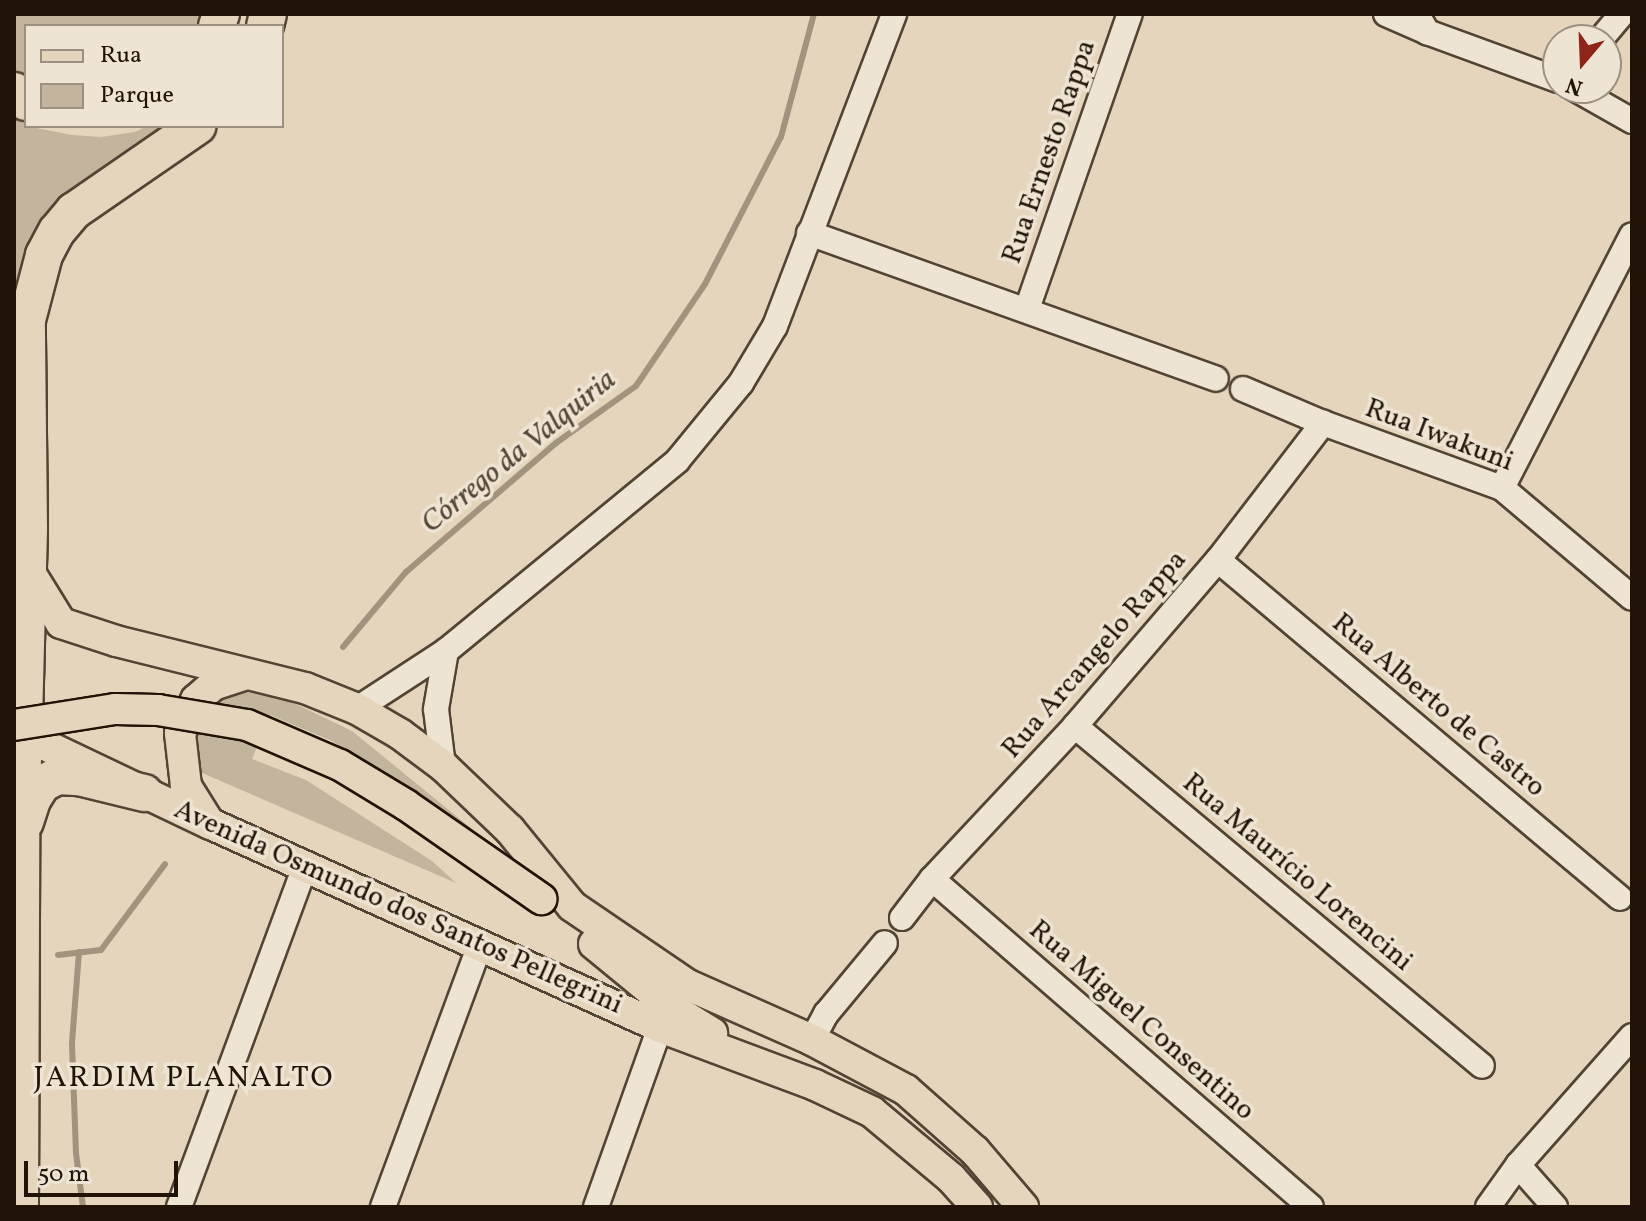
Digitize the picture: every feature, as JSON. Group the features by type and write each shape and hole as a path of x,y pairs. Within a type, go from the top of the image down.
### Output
{"highway":[{"path":"20,1207 19,730 29,571 27,320 44,255 57,231 74,211 194,128"},
{"path":"21,835 32,800 42,784 57,776 79,777 144,793"}],"main road":[{"name":"Avenida Osmundo dos Santos Pellegrini","path":"29,571 61,623 244,675 305,688 357,709 443,766 510,830 572,906 621,943"},
{"path":"211,824 186,786 180,733 187,714 204,692 213,685 244,675"},
{"path":"19,730 115,709 158,710 247,725 340,765 406,805 541,899"},
{"name":"Avenida Osmundo dos Santos Pellegrini","path":"19,730 144,793 660,1027 872,1112 951,1178 977,1207"},
{"name":"Avenida Osmundo dos Santos Pellegrini","path":"541,899 621,943 688,985 812,1040 906,1090 975,1151 1023,1207"},
{"name":"Avenida Osmundo dos Santos Pellegrini","path":"541,899 673,1009 776,1071"}],"street":[{"path":"357,709 446,651 677,461 741,383 775,326 894,14"},
{"name":"Rua Ernesto Rappa","path":"1027,309 1130,14"},
{"path":"1386,14 1422,23 1542,73"},
{"path":"1602,104 1632,121"},
{"path":"809,233 1216,379"},
{"path":"1502,488 1632,235"},
{"name":"Rua Iwakuni","path":"1243,389 1323,423 1502,488 1632,598"},
{"name":"Rua Arcangelo Rappa","path":"902,918 932,879 1075,726 1218,560 1323,423"},
{"name":"Rua Alberto de Castro","path":"1218,560 1620,898"},
{"path":"443,766 436,709 446,651"},
{"name":"Rua Maurício Lorencini","path":"1075,726 1482,1066"},
{"path":"179,1207 305,867"},
{"name":"Rua Miguel Consentino","path":"932,879 1311,1207"},
{"path":"812,1040 826,1014 885,943"},
{"path":"383,1207 480,945"},
{"path":"596,1207 660,1027"},
{"path":"1488,1207 1518,1165 1632,1036"},
{"path":"1518,1165 1555,1207"}],"green space":[{"path":"14,14 210,14 208,24 24,24 24,87 14,78"},
{"path":"14,112 24,119 24,128 72,135 101,137 143,128 172,128 73,198 14,448"},
{"path":"228,688 277,695 352,731 493,846 332,741 270,715 252,759 306,780 432,861 456,883 200,772 194,752 197,725 211,701"}],"waterway":[{"name":"Córrego da Valquiria","path":"343,647 406,572 556,443 636,386 705,284 781,137 814,14"},
{"name":"Córrego da Valquiria","path":"58,955 101,950 165,864"},
{"path":"79,952 72,1044 76,1153 83,1207"}],"district":[{"name":"JARDIM PLANALTO","path":"184,1078"}]}
